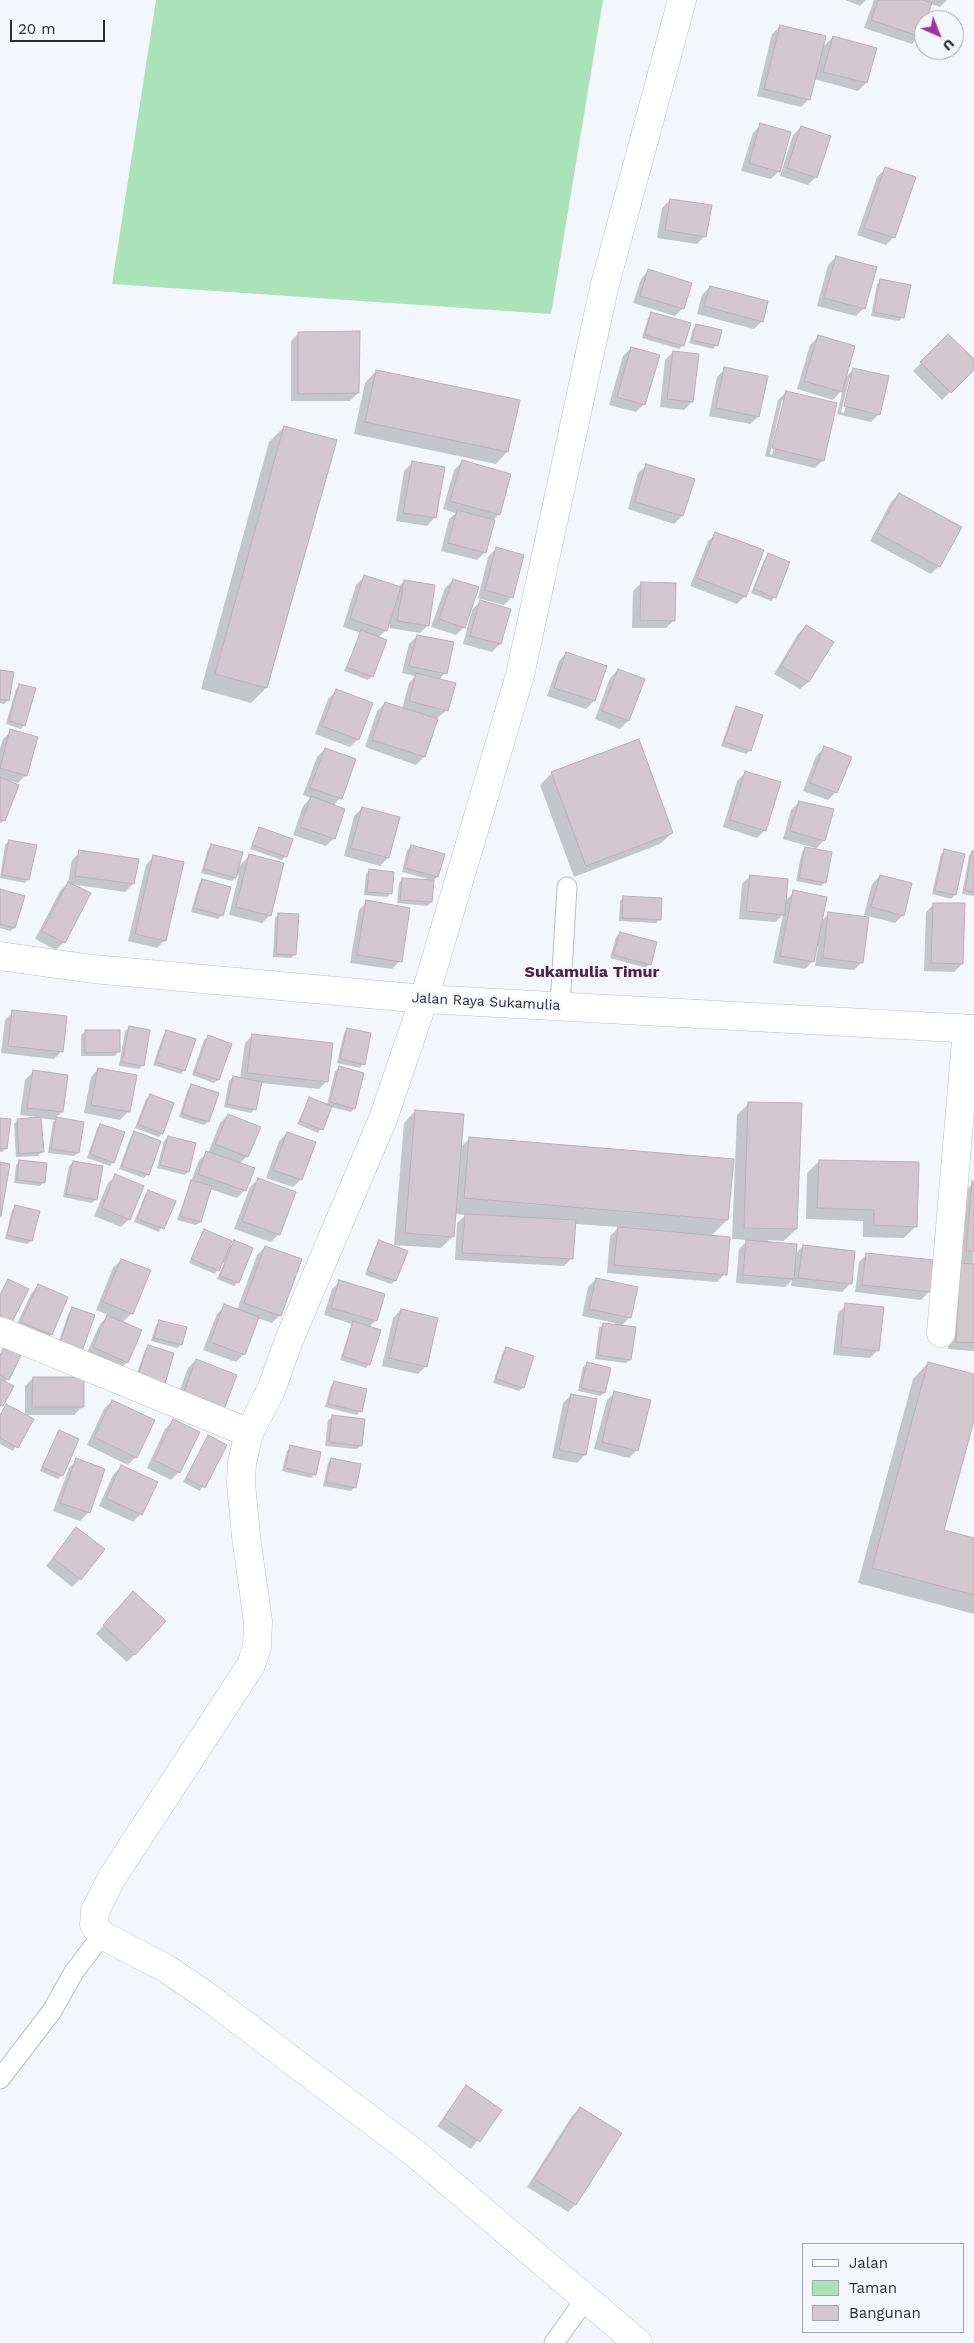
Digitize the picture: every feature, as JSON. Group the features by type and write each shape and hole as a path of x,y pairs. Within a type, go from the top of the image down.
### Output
{"street":[{"path":"638,2343 417,2155 224,2009 167,1969 102,1935 94,1925 95,1911 111,1879 251,1665 257,1647 258,1622 241,1483 242,1463 249,1433 271,1390 296,1323 383,1119 424,998 520,675 604,288 682,0"},
{"name":"Jalan Raya Sukamulia","path":"0,956 103,970 424,998 971,1029"},
{"path":"942,1333 971,1029"},
{"path":"0,1331 249,1433"}],"lane":[{"path":"560,1006 567,887"},
{"path":"0,2079 52,2011 74,1972 102,1935"},
{"path":"554,2343 586,2298"}],"green space":[{"path":"156,0 603,0 551,314 112,284"}],"building":[{"path":"878,0 923,0 932,3 930,10 914,10 914,35 871,20"},
{"path":"780,25 826,36 810,100 764,89"},
{"path":"833,36 877,48 867,83 823,72"},
{"path":"760,123 791,132 780,172 749,163"},
{"path":"801,126 831,136 817,178 787,168"},
{"path":"885,167 916,177 895,238 864,228"},
{"path":"670,199 712,205 706,237 665,230"},
{"path":"836,256 877,267 865,309 824,298"},
{"path":"648,269 692,283 684,309 640,296"},
{"path":"880,279 911,285 904,318 874,312"},
{"path":"710,286 768,301 763,322 704,306"},
{"path":"651,312 691,323 684,346 645,335"},
{"path":"696,324 722,330 718,346 692,340"},
{"path":"360,331 359,393 298,394 298,332"},
{"path":"948,334 974,359 974,370 951,393 920,362"},
{"path":"818,335 855,346 842,392 804,381"},
{"path":"631,347 660,355 645,405 617,397"},
{"path":"673,351 699,354 693,402 667,399"},
{"path":"724,367 768,376 759,417 716,408"},
{"path":"853,368 889,376 880,415 844,406"},
{"path":"376,370 520,400 508,452 365,422"},
{"path":"786,391 837,403 824,461 772,448"},
{"path":"284,426 337,440 267,688 215,674"},
{"path":"462,460 511,474 500,515 450,501"},
{"path":"412,461 445,467 436,518 403,513"},
{"path":"646,464 695,479 683,516 635,502"},
{"path":"899,493 962,527 940,567 877,533"},
{"path":"457,510 495,520 486,553 448,543"},
{"path":"715,532 764,550 746,597 697,578"},
{"path":"496,547 524,555 513,598 485,590"},
{"path":"768,553 790,562 776,598 754,589"},
{"path":"364,575 401,587 387,631 350,619"},
{"path":"453,579 479,587 465,628 439,619"},
{"path":"404,580 435,585 429,626 397,621"},
{"path":"641,582 676,583 675,621 640,620"},
{"path":"480,600 511,609 501,644 470,636"},
{"path":"806,625 834,642 809,682 781,666"},
{"path":"361,630 387,640 373,677 347,667"},
{"path":"417,635 454,642 447,674 409,666"},
{"path":"566,652 607,666 595,701 554,688"},
{"path":"618,669 645,679 629,721 602,711"},
{"path":"0,670 14,672 9,701 0,699"},
{"path":"416,673 456,683 448,711 409,701"},
{"path":"19,684 36,688 25,726 9,721"},
{"path":"336,689 373,703 359,740 322,726"},
{"path":"385,702 438,719 425,757 372,740"},
{"path":"736,706 763,715 751,751 724,742"},
{"path":"10,729 38,737 27,776 0,768"},
{"path":"639,739 673,833 586,866 551,772"},
{"path":"824,746 852,757 837,793 810,783"},
{"path":"325,748 356,759 342,799 310,788"},
{"path":"745,771 781,782 766,831 730,820"},
{"path":"0,777 19,785 5,821 0,819"},
{"path":"311,796 345,809 335,839 300,827"},
{"path":"799,801 834,809 825,841 790,831"},
{"path":"362,807 400,817 389,858 351,848"},
{"path":"259,827 293,839 287,857 252,845"},
{"path":"9,840 37,845 29,880 2,875"},
{"path":"211,844 243,852 236,878 204,869"},
{"path":"411,845 445,854 438,877 405,868"},
{"path":"805,847 832,852 826,883 799,878"},
{"path":"944,849 965,854 956,895 935,891"},
{"path":"79,850 139,859 134,884 75,876"},
{"path":"972,851 974,851 974,892 965,890"},
{"path":"249,854 284,863 271,916 236,907"},
{"path":"153,855 184,862 166,941 135,934"},
{"path":"369,869 394,872 392,894 367,892"},
{"path":"750,875 788,879 785,915 746,911"},
{"path":"880,875 912,883 904,916 871,907"},
{"path":"402,878 434,880 432,902 400,900"},
{"path":"202,879 231,887 223,916 194,908"},
{"path":"68,882 91,893 65,943 42,931"},
{"path":"0,889 25,896 15,928 0,924"},
{"path":"793,890 827,897 814,962 780,956"},
{"path":"623,896 662,898 661,920 622,918"},
{"path":"366,900 410,908 402,962 357,955"},
{"path":"933,903 965,903 963,964 931,963"},
{"path":"828,912 869,917 863,963 823,958"},
{"path":"278,913 299,914 296,955 276,954"},
{"path":"620,932 657,942 651,965 613,955"},
{"path":"12,1010 67,1016 63,1052 8,1046"},
{"path":"129,1026 150,1030 144,1066 122,1062"},
{"path":"347,1028 371,1033 365,1065 340,1059"},
{"path":"85,1030 120,1030 120,1052 85,1053"},
{"path":"166,1030 196,1039 185,1071 156,1062"},
{"path":"252,1034 333,1043 328,1082 247,1073"},
{"path":"208,1035 232,1044 219,1080 195,1072"},
{"path":"339,1066 364,1073 355,1109 330,1102"},
{"path":"98,1068 137,1075 130,1112 91,1105"},
{"path":"33,1070 68,1075 63,1112 27,1108"},
{"path":"233,1076 262,1082 256,1110 227,1104"},
{"path":"191,1084 219,1093 209,1122 182,1114"},
{"path":"150,1094 174,1103 163,1134 138,1124"},
{"path":"309,1097 332,1106 323,1130 300,1121"},
{"path":"748,1102 802,1103 797,1229 744,1228"},
{"path":"415,1110 464,1114 454,1237 405,1233"},
{"path":"228,1114 261,1127 248,1157 215,1144"},
{"path":"41,1117 44,1152 19,1154 17,1119"},
{"path":"56,1117 84,1122 79,1153 51,1149"},
{"path":"0,1118 11,1119 7,1149 0,1148"},
{"path":"100,1124 125,1132 114,1163 90,1154"},
{"path":"134,1131 161,1141 149,1175 122,1166"},
{"path":"287,1132 316,1142 302,1180 273,1170"},
{"path":"168,1136 196,1143 189,1172 160,1165"},
{"path":"469,1137 734,1159 728,1220 464,1198"},
{"path":"206,1151 255,1168 246,1191 198,1174"},
{"path":"19,1160 47,1163 45,1183 17,1180"},
{"path":"819,1160 919,1162 917,1227 874,1225 874,1210 817,1208"},
{"path":"73,1161 103,1166 97,1200 66,1194"},
{"path":"0,1162 10,1164 1,1216 0,1216"},
{"path":"115,1174 144,1186 130,1220 102,1208"},
{"path":"258,1178 296,1192 280,1235 242,1221"},
{"path":"191,1180 212,1186 201,1222 180,1216"},
{"path":"972,1181 974,1182 974,1251 966,1251"},
{"path":"148,1190 176,1201 164,1229 137,1219"},
{"path":"15,1205 40,1211 32,1241 7,1235"},
{"path":"465,1214 576,1220 573,1259 462,1253"},
{"path":"618,1227 730,1237 727,1275 614,1265"},
{"path":"204,1229 232,1241 219,1271 191,1259"},
{"path":"234,1240 253,1248 239,1283 220,1276"},
{"path":"379,1240 408,1251 396,1281 367,1271"},
{"path":"746,1240 797,1244 794,1279 743,1275"},
{"path":"803,1245 855,1251 852,1284 798,1278"},
{"path":"265,1246 302,1259 281,1316 244,1303"},
{"path":"866,1253 934,1260 931,1292 862,1285"},
{"path":"121,1259 151,1270 133,1314 103,1302"},
{"path":"960,1263 974,1264 974,1343 956,1342"},
{"path":"596,1278 638,1287 631,1318 589,1309"},
{"path":"8,1279 29,1289 12,1322 0,1316 0,1295"},
{"path":"339,1280 385,1294 377,1321 331,1308"},
{"path":"38,1284 68,1297 52,1335 21,1322"},
{"path":"845,1303 884,1307 879,1351 841,1347"},
{"path":"224,1304 259,1317 245,1355 210,1342"},
{"path":"72,1307 95,1315 82,1351 60,1343"},
{"path":"401,1309 438,1318 427,1367 389,1358"},
{"path":"107,1315 142,1330 128,1363 93,1347"},
{"path":"159,1320 187,1327 182,1345 154,1338"},
{"path":"353,1321 381,1330 370,1365 343,1356"},
{"path":"603,1323 636,1327 631,1360 598,1355"},
{"path":"148,1345 174,1353 164,1387 137,1378"},
{"path":"4,1347 21,1355 9,1380 0,1375 0,1355"},
{"path":"506,1347 534,1356 524,1388 496,1379"},
{"path":"196,1359 237,1375 223,1412 182,1397"},
{"path":"587,1362 611,1368 605,1393 581,1388"},
{"path":"928,1362 974,1374 974,1421 944,1530 974,1538 974,1595 872,1568"},
{"path":"33,1377 84,1377 84,1407 32,1407"},
{"path":"0,1379 14,1386 3,1406 0,1405"},
{"path":"334,1381 367,1389 362,1412 328,1404"},
{"path":"614,1391 651,1400 638,1451 602,1442"},
{"path":"571,1394 597,1399 586,1455 559,1450"},
{"path":"112,1400 155,1420 137,1458 94,1437"},
{"path":"6,1404 34,1419 18,1448 0,1438 0,1416"},
{"path":"332,1415 365,1419 362,1446 329,1442"},
{"path":"173,1419 200,1432 180,1473 154,1460"},
{"path":"59,1430 79,1439 63,1476 42,1467"},
{"path":"208,1435 227,1445 205,1488 186,1478"},
{"path":"290,1445 321,1452 316,1475 285,1468"},
{"path":"76,1458 105,1469 90,1513 60,1503"},
{"path":"331,1458 361,1464 356,1488 326,1482"},
{"path":"121,1465 158,1482 142,1515 106,1498"},
{"path":"76,1527 105,1549 81,1580 53,1558"},
{"path":"133,1591 166,1621 135,1655 103,1625"},
{"path":"466,2085 502,2110 480,2142 444,2118"},
{"path":"580,2107 622,2133 576,2205 534,2179"}],"district":[{"name":"Sukamulia Timur","path":"592,972"}]}
